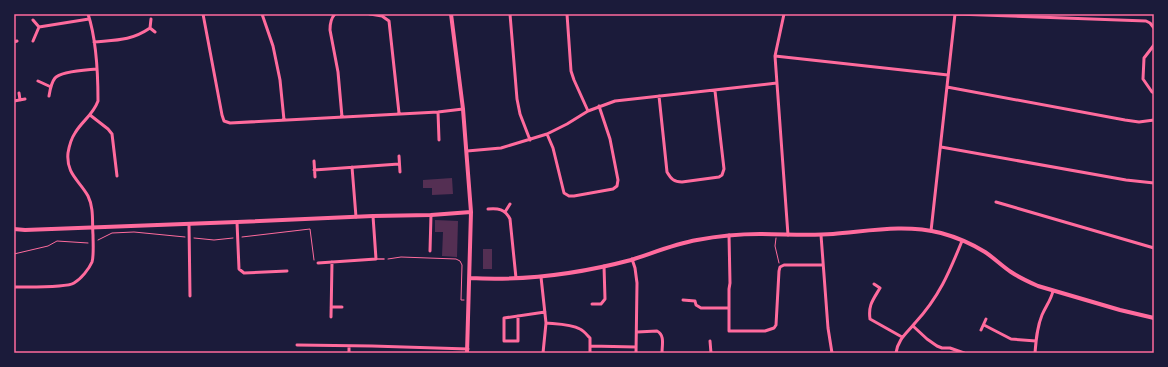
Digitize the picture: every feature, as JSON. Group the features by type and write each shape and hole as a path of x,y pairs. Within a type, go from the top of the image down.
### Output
{"street":[{"path":"14,287 65,285 74,283 86,271 92,261 93,243 91,206 88,197 72,175 68,162 70,145 75,133 90,115 98,101 94,42 92,26 88,14"},
{"path":"203,14 224,121 236,124 399,113 438,112 463,109"},
{"path":"262,14 273,46 284,120"},
{"path":"335,14 333,16 330,30 338,72 342,117"},
{"path":"370,14 382,16 389,21 399,113"},
{"path":"297,345 468,351 471,212 463,109 452,14"},
{"path":"510,14 517,99 520,114 530,140"},
{"path":"567,14 571,72 588,110"},
{"path":"784,14 775,56 788,235"},
{"path":"931,231 955,14 1146,21 1154,28"},
{"path":"39,27 89,19"},
{"path":"150,28 151,19"},
{"path":"32,20 39,27"},
{"path":"33,41 39,27"},
{"path":"94,42 130,38 150,28"},
{"path":"150,28 156,32"},
{"path":"1154,45 1144,58 1143,79 1154,93"},
{"path":"775,56 948,75"},
{"path":"48,96 56,77 61,73 96,68"},
{"path":"38,81 51,87"},
{"path":"467,151 501,148 530,140 547,134 567,124 588,110 615,101 777,83"},
{"path":"947,87 1124,120 1139,122 1154,120"},
{"path":"659,96 667,172 671,179 677,182 682,182 719,177 722,175 724,169 715,91"},
{"path":"19,94 20,100"},
{"path":"14,101 25,99"},
{"path":"547,134 553,148 564,193 569,196 574,196 613,189 617,186 618,180 610,139 599,106"},
{"path":"438,112 439,140"},
{"path":"90,115 112,134 117,176"},
{"path":"941,147 1126,180 1154,183"},
{"path":"398,156 400,172"},
{"path":"314,162 315,177"},
{"path":"314,170 399,164"},
{"path":"352,167 356,216"},
{"path":"996,202 1154,247"},
{"path":"505,212 510,204"},
{"path":"488,210 498,209 505,212 511,222 516,278"},
{"path":"14,228 25,230 356,216 431,215 471,212"},
{"path":"430,251 431,215"},
{"path":"318,263 376,260 373,216"},
{"path":"237,222 239,269 244,273 287,271"},
{"path":"189,224 190,296"},
{"path":"470,278 541,277 590,270 695,240 729,235 821,234 912,228 951,236 962,241 984,252 1010,272 1028,282 1053,291 1154,318"},
{"path":"821,234 822,265 832,353"},
{"path":"729,235 729,331 765,331 774,328 776,325 778,272 780,267 784,265 822,265"},
{"path":"896,353 902,337 934,301 944,284 962,241"},
{"path":"632,259 637,283 636,353"},
{"path":"331,317 332,262"},
{"path":"592,304 601,304 605,300 604,266"},
{"path":"541,277 546,323 543,353"},
{"path":"874,284 880,288 869,310 870,319 902,337"},
{"path":"1035,353 1042,315 1051,300 1053,291"},
{"path":"683,300 696,301 696,305 702,308 729,308"},
{"path":"331,307 342,308"},
{"path":"518,316 518,341 504,342 504,318 545,312"},
{"path":"981,330 986,320"},
{"path":"546,323 580,328 590,338 590,353"},
{"path":"984,325 1011,339 1036,341"},
{"path":"913,326 937,346 942,348 950,348 964,353"},
{"path":"637,332 659,332 663,339 662,353"},
{"path":"710,341 711,353"},
{"path":"349,346 349,353"},
{"path":"590,346 636,347"}],"lane":[{"path":"376,260 384,259"}],"path":[{"path":"14,254 48,246 58,241 93,243 112,233 134,232 214,240 310,229 315,263 318,263"},
{"path":"776,234 775,246 780,267"},
{"path":"384,259 401,257 456,259 460,261 462,265 461,300 468,300"}],"building":[{"path":"452,178 453,194 432,195 432,188 423,188 423,180"},
{"path":"435,220 458,221 457,257 442,256 443,232 435,232"},
{"path":"483,249 492,249 492,269 483,269"}]}
